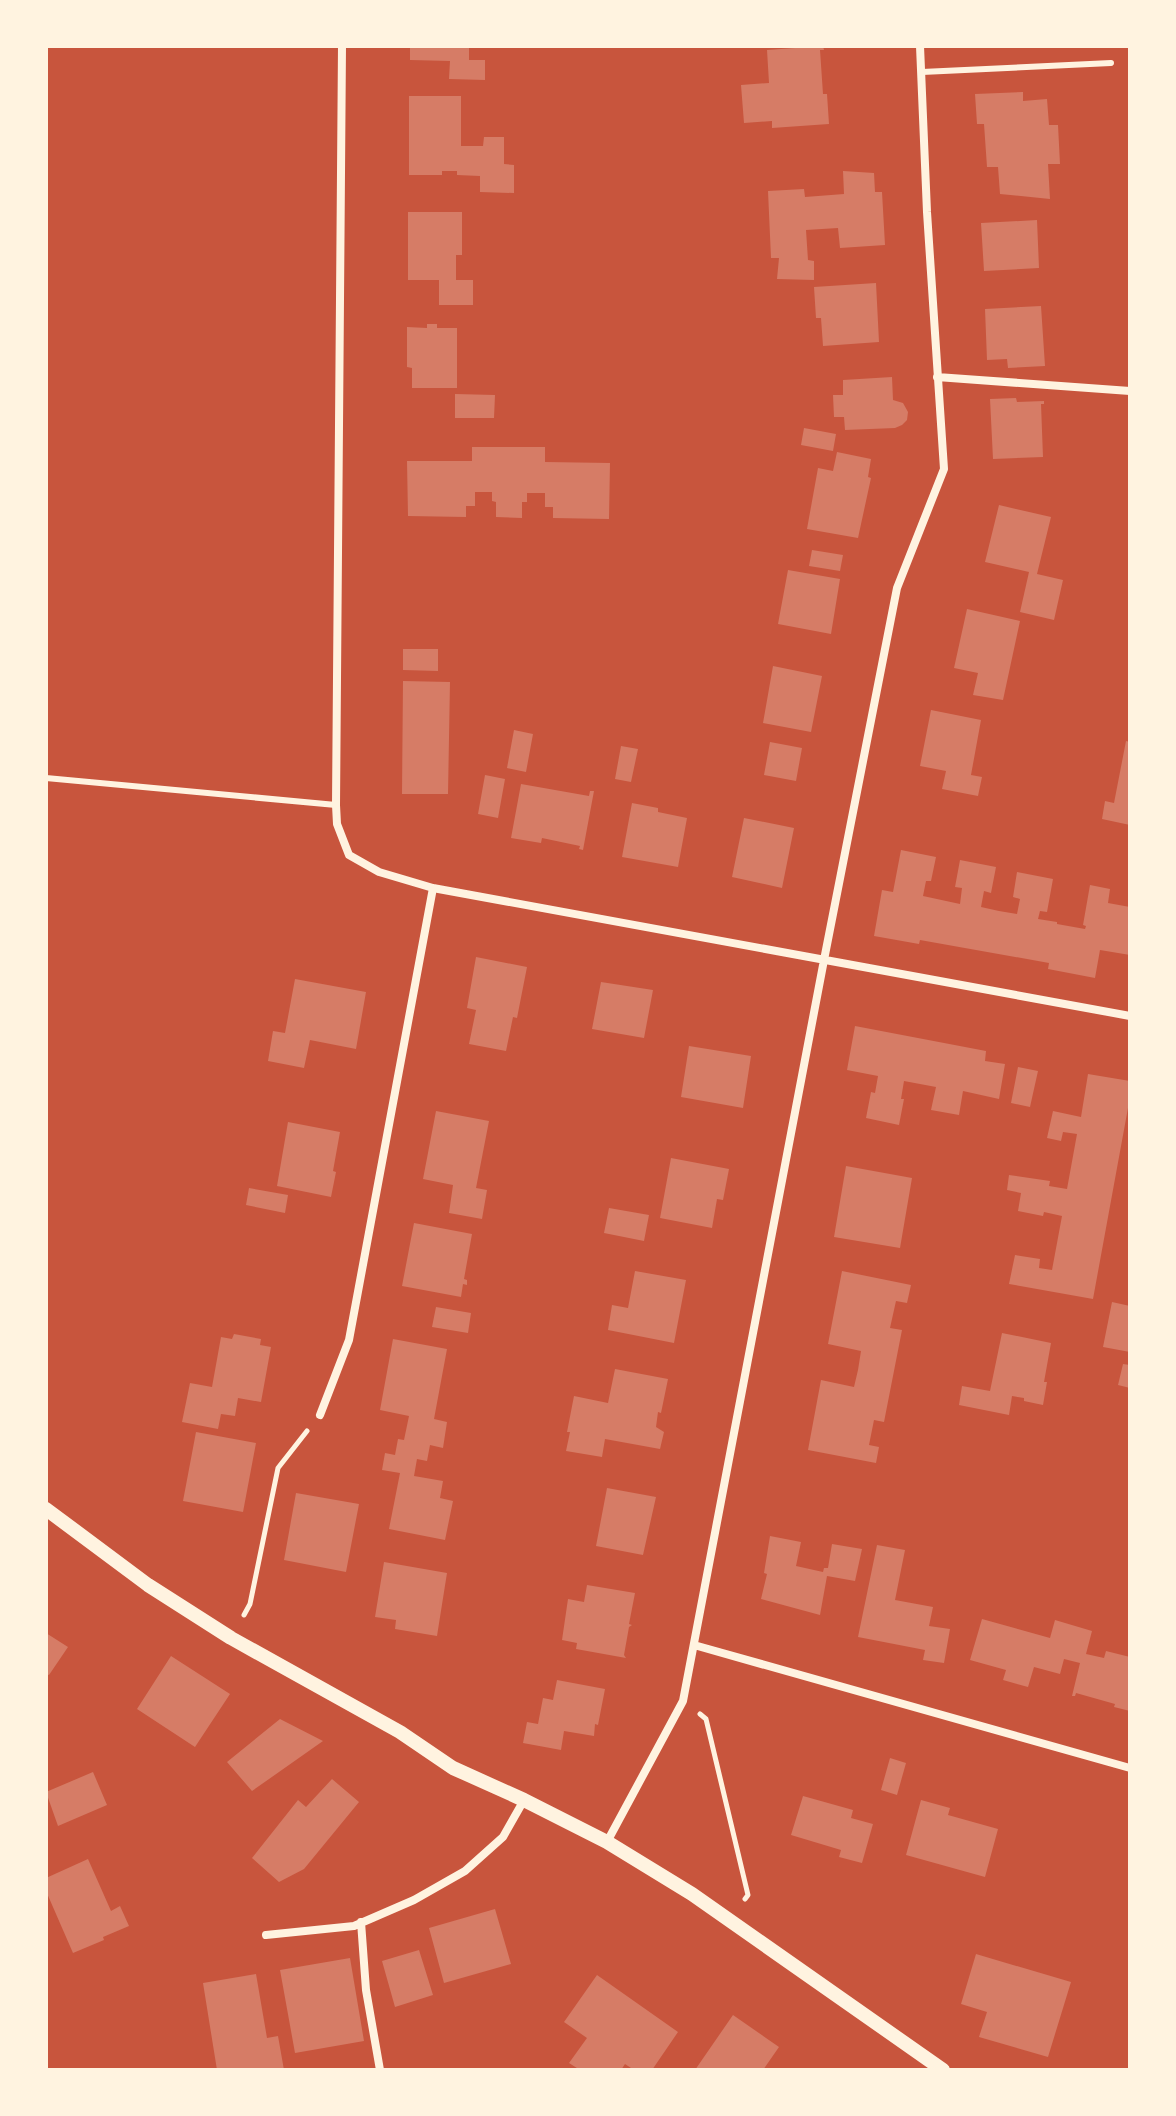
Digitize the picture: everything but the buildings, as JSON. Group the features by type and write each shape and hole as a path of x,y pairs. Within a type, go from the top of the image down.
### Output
{"street":[{"path":"342,46 336,805 337,824 349,855 379,872 433,888 1130,1016"},
{"path":"607,1842 683,1701 897,588 944,469 927,212 920,46"},
{"path":"937,377 1130,391"},
{"path":"320,1415 349,1340 433,888"},
{"path":"46,1509 148,1585 231,1638 400,1732 453,1768 607,1842 692,1894 943,2070"},
{"path":"694,1645 1130,1768"},
{"path":"266,1935 354,1926 414,1900 465,1871 503,1837 524,1800"},
{"path":"361,1922 366,1990 380,2070"}],"lane":[{"path":"922,72 1111,63"},
{"path":"46,778 336,805"}],"path":[{"path":"249,1605 278,1468 320,1415"},
{"path":"683,1701 706,1719 748,1895 732,1922"}]}
